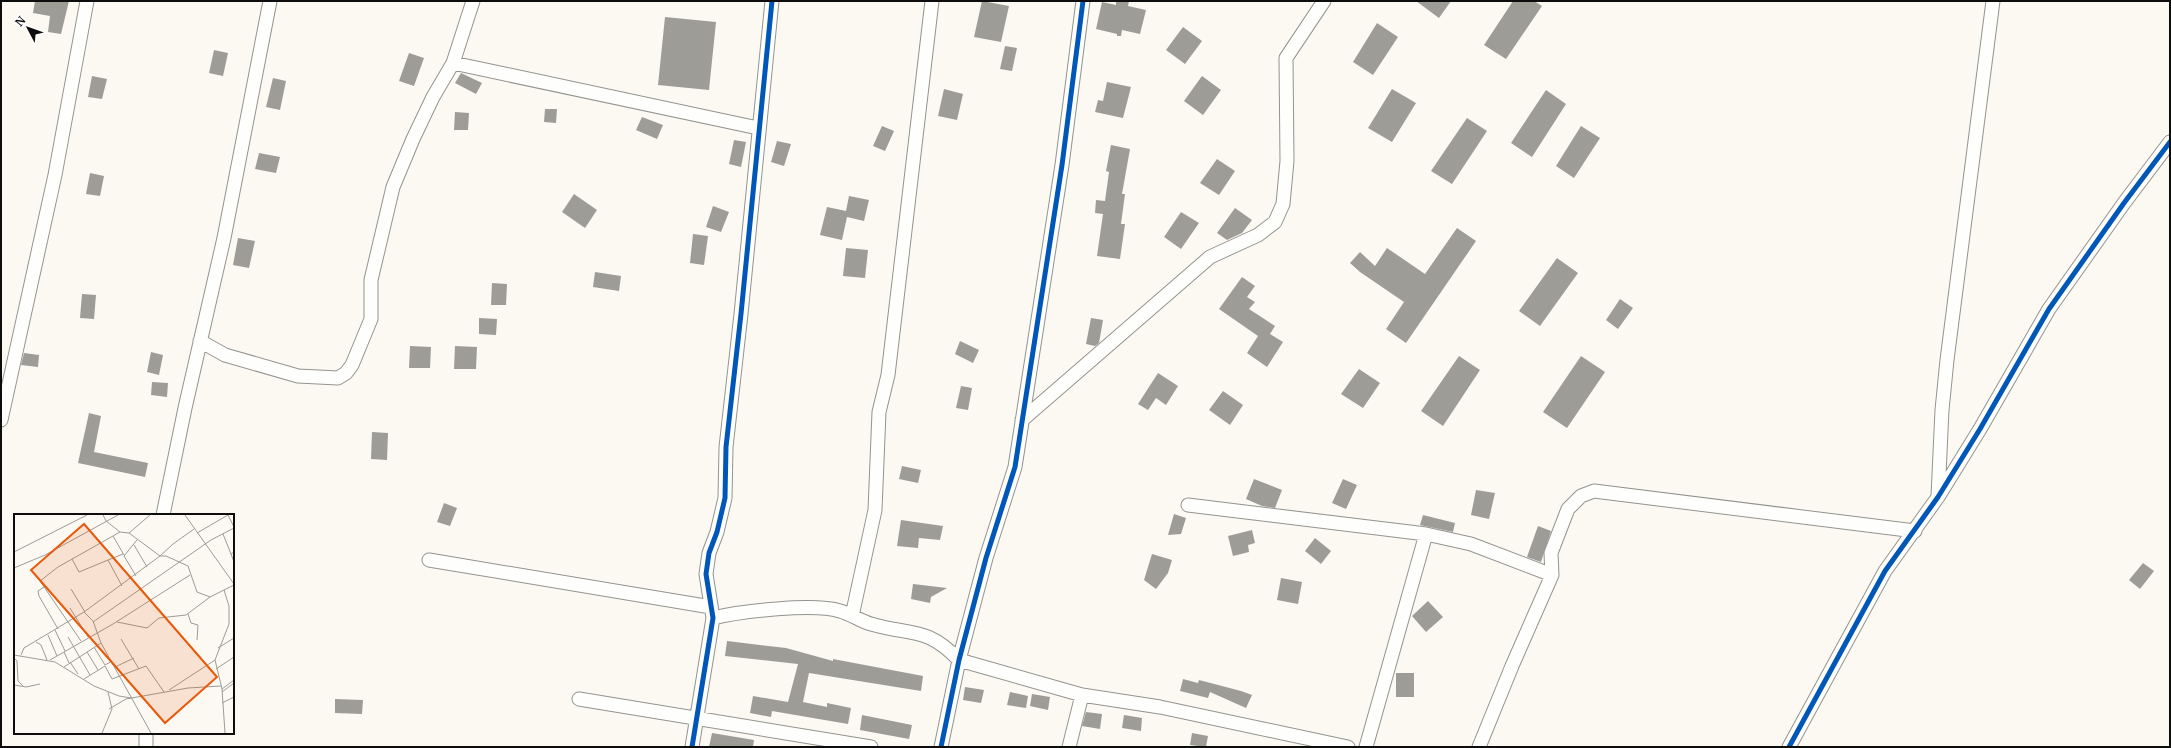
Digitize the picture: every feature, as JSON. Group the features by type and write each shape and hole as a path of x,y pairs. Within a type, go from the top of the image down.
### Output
{"street":[{"path":"1,420 55,175 87,1"},
{"path":"163,514 200,341 224,238 270,1"},
{"path":"200,341 224,355 298,376 338,378 346,373 352,365 371,319 371,280 393,187 426,111 454,63 473,1"},
{"path":"692,747 712,612 706,574 709,553 717,532 725,498 726,447 741,314 758,128 772,1"},
{"path":"852,616 875,510 879,412 888,375 932,1"},
{"path":"942,747 959,660 986,558 1015,467 1062,165 1082,1"},
{"path":"1022,420 1210,257 1258,235 1275,222 1283,204 1287,161 1286,58 1324,1"},
{"path":"1938,497 1946,374 1992,1"},
{"path":"454,63 758,128"},
{"path":"1790,747 1885,571 1938,497 1980,429 2049,309 2124,203 2170,142"},
{"path":"1479,747 1512,666 1552,575 1551,553 1568,509 1581,496 1594,491 1915,531"},
{"path":"1188,505 1426,534 1471,544 1552,575"},
{"path":"1366,747 1426,534"},
{"path":"429,560 712,612 730,614 790,609 840,611 872,625 929,636 945,646 959,660 1082,695 1160,707 1302,742 1348,747"},
{"path":"1069,747 1082,695"},
{"path":"579,699 871,747"},
{"path":"146,734 146,747"}],"building":[{"path":"35,1 69,1 61,34 48,32 50,16 33,13"},
{"path":"982,1 1009,6 1001,42 974,37"},
{"path":"1116,1 1129,1 1128,6 1146,10 1140,34 1122,30 1121,36 1117,36 1117,34 1096,29 1102,2 1116,5"},
{"path":"1416,1 1451,1 1439,18"},
{"path":"1513,1 1534,1 1542,6 1506,59 1484,45"},
{"path":"665,17 716,22 709,90 658,85"},
{"path":"1377,23 1398,37 1373,75 1353,62"},
{"path":"1183,27 1202,41 1185,64 1166,50"},
{"path":"1005,46 1017,48 1012,71 1000,69"},
{"path":"214,50 228,53 223,76 209,73"},
{"path":"409,53 424,58 414,86 399,81"},
{"path":"461,73 482,83 476,94 455,83"},
{"path":"92,76 107,79 102,99 88,97"},
{"path":"1202,76 1221,90 1203,115 1184,101"},
{"path":"273,78 286,81 280,110 266,107"},
{"path":"1107,82 1131,87 1123,118 1095,112 1098,100 1103,101"},
{"path":"944,89 963,94 957,120 938,116"},
{"path":"1392,89 1416,103 1392,142 1368,128"},
{"path":"1546,90 1566,104 1532,157 1511,143"},
{"path":"545,109 557,109 556,123 544,122"},
{"path":"455,112 469,113 468,130 454,130"},
{"path":"642,117 663,125 657,139 636,130"},
{"path":"1467,118 1487,131 1452,184 1431,171"},
{"path":"882,126 894,131 885,151 873,146"},
{"path":"1581,126 1600,138 1574,178 1556,166"},
{"path":"734,140 746,142 741,167 729,164"},
{"path":"777,141 791,144 784,166 771,162"},
{"path":"1111,145 1130,149 1122,194 1125,194 1121,224 1125,224 1120,259 1097,256 1103,214 1095,213 1096,200 1105,201 1109,172 1106,171"},
{"path":"259,153 280,157 276,173 255,169"},
{"path":"1217,159 1235,171 1219,195 1200,183"},
{"path":"90,173 104,176 100,196 86,194"},
{"path":"574,194 597,210 585,228 562,212"},
{"path":"849,196 869,200 864,221 847,217 842,240 820,235 827,207 846,211"},
{"path":"713,206 729,212 721,232 706,227"},
{"path":"1235,208 1252,220 1242,233 1227,240 1217,233"},
{"path":"1181,212 1199,223 1181,249 1164,237"},
{"path":"1457,228 1476,241 1406,343 1386,329 1404,302 1360,272 1350,263 1360,252 1375,266 1387,248 1425,274"},
{"path":"693,234 708,236 704,265 690,263"},
{"path":"238,238 255,241 249,268 233,265"},
{"path":"846,248 868,250 865,278 843,276"},
{"path":"1557,258 1578,273 1540,326 1519,311"},
{"path":"595,272 621,276 619,291 593,287"},
{"path":"1242,277 1255,286 1247,297 1255,302 1249,309 1275,326 1270,334 1283,342 1267,367 1247,353 1258,336 1219,309"},
{"path":"492,283 507,284 506,305 491,305"},
{"path":"82,294 96,295 94,319 80,318"},
{"path":"1620,299 1633,308 1618,329 1606,320"},
{"path":"479,318 497,319 496,335 479,334"},
{"path":"1091,318 1103,320 1099,343 1095,346 1086,344"},
{"path":"960,341 979,350 973,363 955,354"},
{"path":"410,346 431,347 430,368 409,368"},
{"path":"455,346 477,347 476,369 454,369"},
{"path":"151,352 163,355 159,375 147,372"},
{"path":"24,353 39,355 38,367 21,365"},
{"path":"1459,356 1480,370 1443,426 1421,411"},
{"path":"1581,356 1605,372 1567,428 1543,412"},
{"path":"1359,369 1380,383 1363,408 1341,394"},
{"path":"1158,373 1178,386 1166,405 1156,398 1148,410 1138,404"},
{"path":"152,382 168,383 167,397 151,395"},
{"path":"961,386 972,388 968,410 956,408"},
{"path":"1223,391 1243,405 1230,425 1209,410"},
{"path":"89,413 101,416 94,452 148,463 145,477 78,463"},
{"path":"372,432 388,433 387,460 371,459"},
{"path":"902,466 921,470 918,483 899,479"},
{"path":"1254,479 1282,490 1275,508 1262,506 1246,499"},
{"path":"1343,479 1357,485 1346,509 1332,503"},
{"path":"1476,490 1495,493 1489,519 1471,515"},
{"path":"444,503 457,508 450,526 437,522"},
{"path":"1174,514 1186,518 1181,534 1168,535"},
{"path":"1423,515 1455,523 1453,532 1420,525"},
{"path":"901,520 943,526 940,540 919,538 918,548 897,546"},
{"path":"1538,526 1551,531 1541,562 1527,557"},
{"path":"1252,530 1255,543 1248,545 1249,552 1233,556 1228,536"},
{"path":"1315,538 1331,551 1321,564 1305,551"},
{"path":"1152,554 1172,560 1168,573 1156,589 1144,580"},
{"path":"2143,563 2154,571 2140,589 2129,580"},
{"path":"1281,578 1302,582 1298,604 1277,600"},
{"path":"913,584 947,588 931,597 930,603 911,599"},
{"path":"1428,601 1443,617 1426,632 1412,616"},
{"path":"727,641 786,648 833,661 833,659 923,676 921,691 809,673 803,702 827,707 827,703 851,708 848,724 772,711 771,717 750,713 753,696 788,702 798,664 725,656"},
{"path":"1396,673 1414,673 1414,697 1396,697"},
{"path":"1183,679 1198,683 1199,680 1252,695 1246,708 1210,692 1208,698 1180,691"},
{"path":"965,687 984,690 981,703 963,700"},
{"path":"1010,692 1028,696 1026,708 1007,705"},
{"path":"1032,694 1050,697 1048,710 1030,706"},
{"path":"335,699 363,700 362,714 335,713"},
{"path":"1086,712 1102,714 1100,729 1082,726"},
{"path":"862,715 912,725 909,739 860,730"},
{"path":"1124,715 1142,718 1141,731 1122,728"},
{"path":"712,733 754,740 753,747 709,747"},
{"path":"1192,733 1208,736 1206,747 1190,745"}],"cycle path":[{"path":"692,747 713,618 706,574 709,553 717,532 725,498 726,447 741,314 772,1"},
{"path":"941,747 959,660 986,558 1015,467 1062,165 1083,1"},
{"path":"1789,747 1885,571 1938,497 1980,429 2049,309 2124,203 2170,142"}]}
